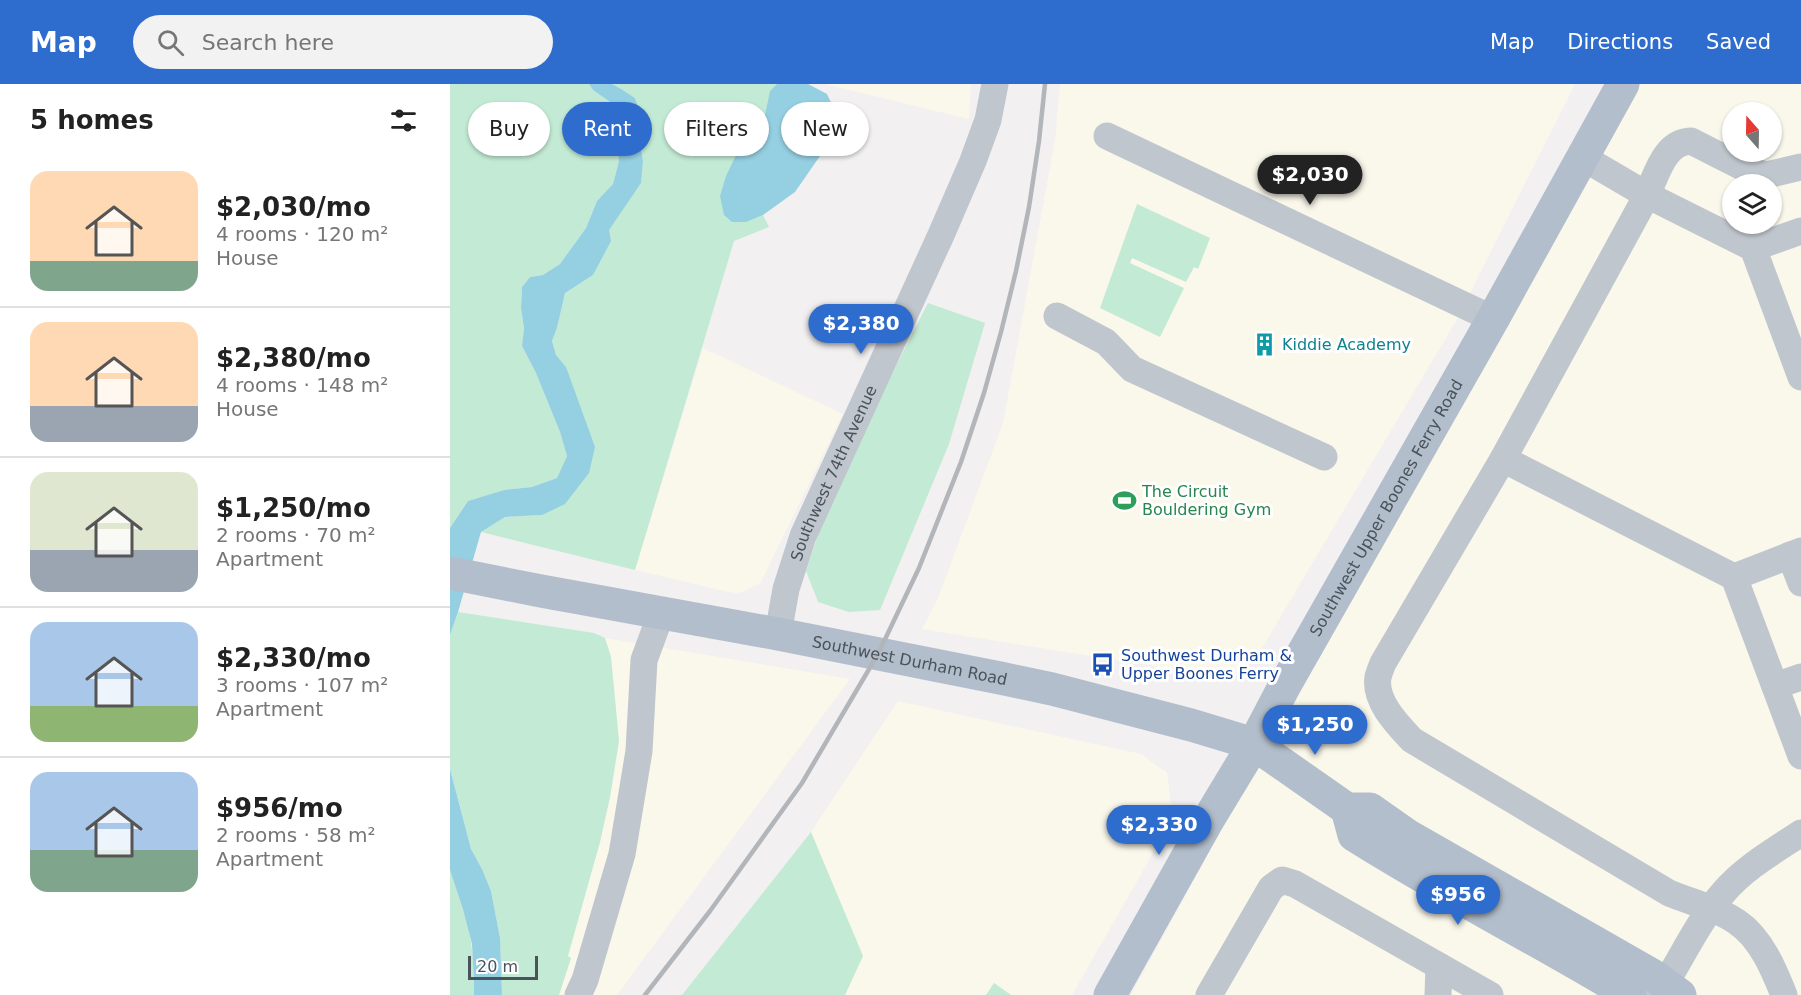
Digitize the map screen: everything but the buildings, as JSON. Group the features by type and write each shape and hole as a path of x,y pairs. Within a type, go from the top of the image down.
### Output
{"main road":[{"name":"Southwest Upper Boones Ferry Road","path":"1110,995 1208,820 1254,744 1623,84"},
{"name":"Southwest Durham Road","path":"450,573 778,634 1052,689 1254,744 1347,809 1370,809 1407,835 1630,962 1667,991"},
{"path":"1347,809 1354,835 1424,879 1581,965 1630,995"}],"street":[{"name":"Southwest 74th Avenue","path":"778,634 786,588 803,536 973,161 988,120 995,84"},
{"path":"1107,135 1493,319"},
{"path":"1784,995 1761,949 1749,932 1737,921 1669,893 1412,740 1391,717 1380,696 1377,679 1383,663 1503,459 1647,195 1666,154 1675,145 1683,141 1691,141 1750,171 1767,175 1801,167"},
{"path":"1582,157 1647,195 1753,248 1801,377"},
{"path":"1753,248 1801,231"},
{"path":"1057,316 1106,342 1132,369 1324,457"},
{"path":"1503,459 1734,577 1801,756"},
{"path":"1734,577 1796,553 1801,583"},
{"path":"578,995 585,980 622,854 639,751 644,660 661,614"},
{"path":"1775,686 1801,677"},
{"path":"1667,991 1711,909 1723,892 1748,868 1801,833"},
{"path":"1209,995 1271,888 1282,880 1295,884 1490,995"},
{"path":"1437,995 1438,966"}],"shaded area":[{"path":"824,84 971,84 969,119"},
{"path":"1060,84 1575,84 1456,321 1258,655 1233,679 922,629 938,598 1003,423 1055,140"},
{"path":"1629,84 1801,84 1801,995 1131,995"},
{"path":"703,348 843,414 760,584 737,594 635,570"},
{"path":"605,638 850,679 617,995 559,995 571,958 567,957 600,842 619,741 611,657"},
{"path":"898,701 1141,754 1167,773 1171,805 1165,832 1072,995 1011,995 994,983 986,995 845,995 863,956 811,832"}],"green space":[{"path":"450,84 589,84 593,90 610,102 562,102 562,156 618,156 613,184 597,201 586,228 560,264 543,275 530,277 522,287 521,308 524,328 522,346 536,373 560,432 567,456 557,478 532,487 504,490 468,501 450,528"},
{"path":"612,84 777,84 770,92 768,102 664,102 664,156 740,156 746,222 763,215 769,227 734,241 635,570 481,532 505,517 542,515 589,473 566,367 556,355 552,341 565,293 593,275 608,230 641,183 642,156 652,156 652,102 636,102 635,98"},
{"path":"1137,204 1210,238 1198,269 1194,267 1186,282 1132,258 1130,263 1184,288 1160,337 1100,308"},
{"path":"928,303 985,323 949,444 880,610 849,612 818,602 806,571 834,487"},
{"path":"458,612 594,633 605,638 611,657 619,741 600,842 568,956 571,958 559,995 502,995 500,938 491,891 471,849 450,769 450,635"},
{"path":"811,832 863,956 845,995 682,995"},
{"path":"450,870 469,931 474,995 450,995"},
{"path":"994,983 1011,995 986,995"}],"water":[{"path":"589,84 612,84 635,98 636,102 610,102 593,90"},
{"path":"777,84 808,84 827,94 831,102 781,102 781,156 820,156 795,192 763,215 746,222 732,222 724,215 720,196 736,156 769,156 768,102 770,91"},
{"path":"618,156 642,156 641,183 609,230 611,241 593,275 565,293 552,341 556,355 566,367 595,447 589,473 565,504 542,515 505,517 481,532 450,635 450,528 468,501 504,490 532,487 557,478 567,456 560,432 536,373 522,346 524,328 521,308 522,287 530,277 543,275 560,264 586,228 597,201 613,184"},
{"path":"450,769 471,849 491,891 500,938 502,995 474,995 472,944 450,870"}],"railway":[{"path":"645,995 710,911 802,783 878,654 919,568 961,462 1001,332 1029,207 1045,84"}],"place":[{"name":"Kiddie Academy","path":"1264,344"},
{"name":"The Circuit Bouldering Gym","path":"1124,500"},
{"name":"Southwest Durham & Upper Boones Ferry","path":"1103,664"}]}
